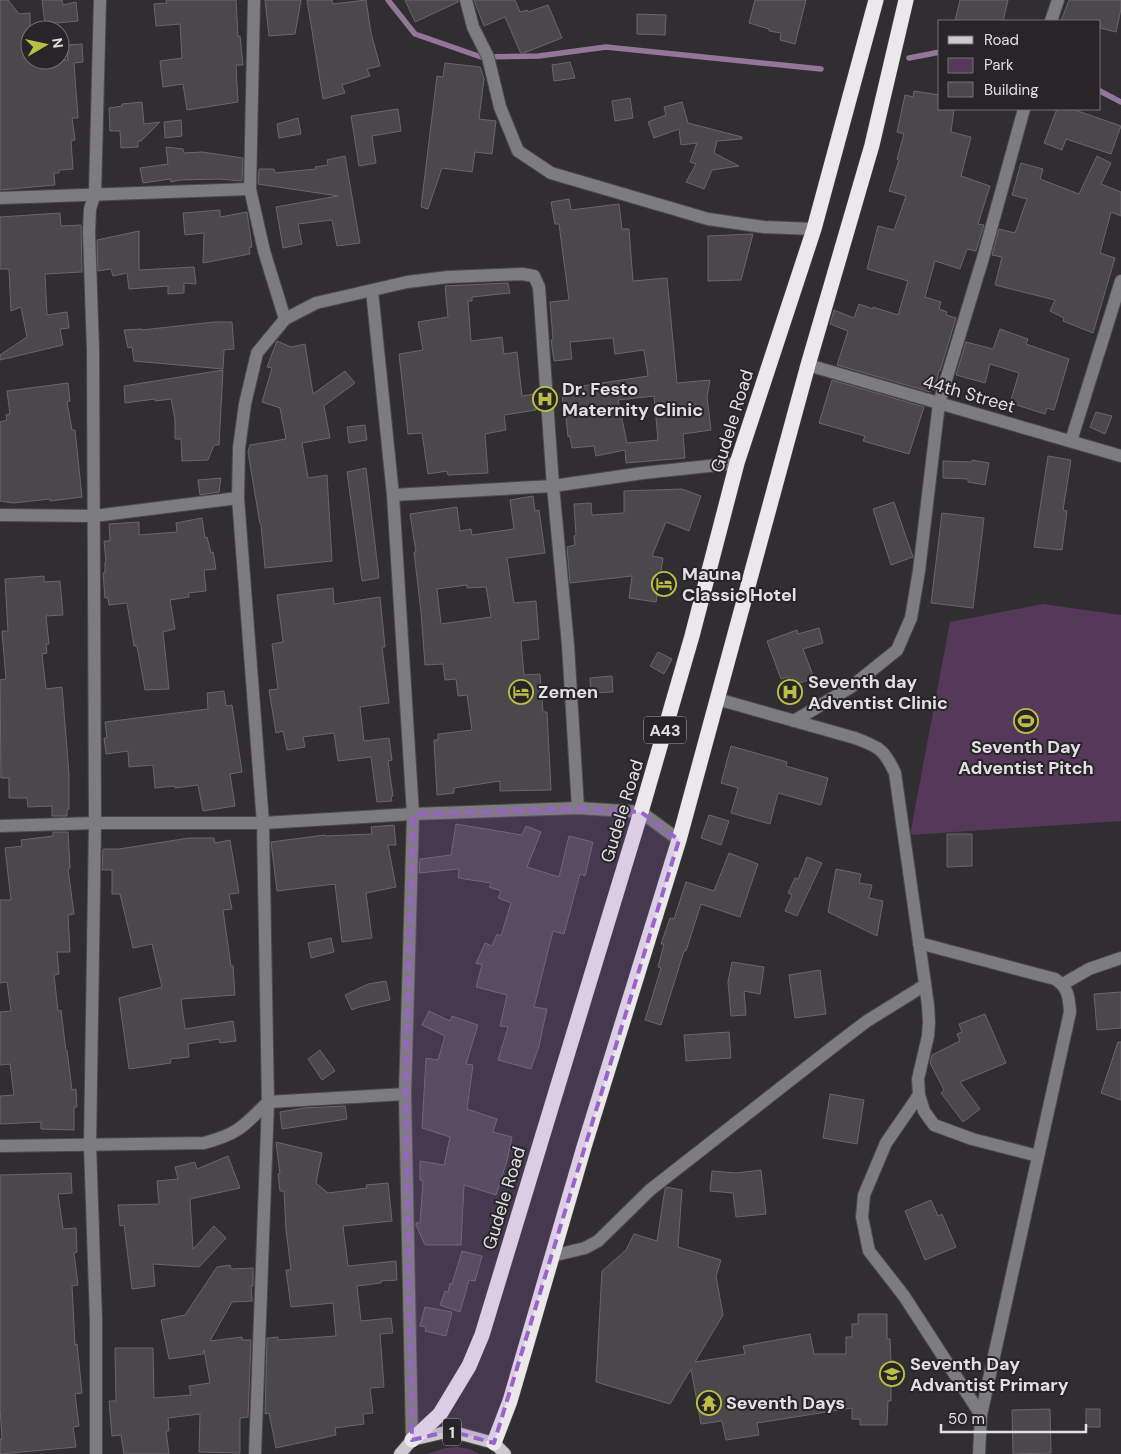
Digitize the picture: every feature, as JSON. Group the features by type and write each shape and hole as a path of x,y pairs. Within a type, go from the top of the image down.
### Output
{"highway":[{"name":"Gudele Road","path":"412,1440 440,1414 469,1366 482,1335 641,812 692,636 738,463 814,229 876,0"},
{"name":"A43","path":"500,1449 510,1401 552,1256 679,840 808,364 872,145 906,0"}],"main road":[{"name":"1","path":"412,1440 450,1432 500,1449"},
{"path":"399,1453 412,1440"}],"street":[{"path":"96,1454 96,1320 90,1146 95,823 93,350 89,232 90,208 95,193 100,0"},
{"path":"254,0 250,189 264,251 285,319"},
{"path":"466,0 473,27 488,56 500,107 518,150 551,173 708,219 764,227 814,229"},
{"path":"1051,20 1058,0"},
{"path":"794,721 850,687 897,650 911,618 920,571 939,403 983,258 1024,110"},
{"path":"0,198 95,193 250,189"},
{"path":"255,1454 268,1102 263,823 238,498 239,448 244,404 257,353 285,319 316,303 407,282 448,277 522,274 534,276 539,286 553,486 568,645 578,808"},
{"path":"1071,441 1121,281"},
{"path":"372,291 393,495 413,814 405,1094 412,1440"},
{"name":"44th Street","path":"808,364 1121,456"},
{"path":"393,495 553,486 643,473 738,463"},
{"path":"0,515 94,516 238,498"},
{"path":"717,699 875,745 888,756 895,773 929,1022 928,1036 918,1080 919,1095 924,1112 934,1125 972,1138 1038,1156"},
{"path":"0,826 95,823 263,823 413,814 578,808 641,812 679,840"},
{"path":"919,943 1055,979 1064,984 1068,995 1070,1012 981,1415 978,1454"},
{"path":"1064,984 1089,969 1121,958"},
{"path":"552,1256 585,1248 598,1241 650,1190 830,1049 867,1022 925,985"},
{"path":"0,1146 204,1143 240,1130 268,1102 405,1094"},
{"path":"919,1095 886,1143 864,1195 862,1217 869,1251 904,1296 981,1415"}],"highlighted area":[{"path":"578,808 641,812 679,840 494,1443 450,1431 412,1440 405,1094 413,814"}],"green space":[{"name":"Seventh Day Adventist Pitch","path":"1043,604 1121,615 1121,821 910,835 950,622"},
{"path":"445,1448 469,1449 480,1454 427,1454"}],"building":[{"path":"0,0 8,0 19,14 30,13 30,20 20,20 20,70 70,70 70,45 82,44 83,62 74,63 78,118 72,118 75,140 71,141 73,169 59,170 59,173 54,173 55,185 0,190"},
{"path":"42,0 62,0 63,5 76,2 78,21 44,20"},
{"path":"166,0 236,0 238,37 240,36 243,65 236,65 238,102 187,110 183,84 163,87 160,61 182,58 180,24 156,26 154,4 167,3"},
{"path":"265,0 301,0 295,34 269,36"},
{"path":"307,0 332,0 333,4 366,0 371,33 380,66 367,69 370,76 342,85 345,93 323,99"},
{"path":"405,0 458,0 458,2 415,22"},
{"path":"474,0 515,0 520,12 527,10 528,12 548,5 562,38 521,54 505,17 484,26"},
{"path":"755,0 806,0 795,44 780,40 781,33 769,31 769,29 749,23"},
{"path":"960,0 1008,0 1003,20 955,20"},
{"path":"1069,0 1121,0 1116,32 1101,28 1101,20 1061,20"},
{"path":"637,14 666,15 665,35 637,34"},
{"path":"570,62 575,78 554,81 552,65"},
{"path":"445,63 480,67 484,79 479,119 496,121 492,154 475,152 472,172 442,168 428,209 421,207 437,76 443,77"},
{"path":"914,91 938,95 938,110 954,110 951,132 971,137 961,176 990,186 978,224 984,225 976,251 967,249 960,269 935,261 925,297 941,302 939,309 947,312 946,315 956,318 939,370 935,390 931,389 930,392 837,365 848,331 830,324 834,310 854,318 859,304 898,315 908,281 867,269 878,226 894,230 906,196 889,191 899,160 897,159 904,134 897,132 905,95 913,97"},
{"path":"630,98 633,118 615,121 612,101"},
{"path":"142,102 144,124 160,122 141,141 138,141 138,147 121,148 120,131 110,131 109,108 122,106 122,104"},
{"path":"682,102 688,123 742,137 742,139 717,141 714,153 739,166 712,170 704,189 686,182 696,164 690,162 697,143 681,145 679,129 654,138 648,122 666,115 664,107"},
{"path":"398,109 401,131 372,136 376,163 359,166 351,116"},
{"path":"1057,110 1075,110 1121,126 1111,154 1066,139 1062,150 1044,143"},
{"path":"298,118 301,134 279,138 277,124"},
{"path":"181,120 182,136 165,138 164,122"},
{"path":"166,147 183,149 184,153 202,152 243,158 242,181 219,179 171,182 170,179 143,183 140,168 168,164"},
{"path":"345,156 360,243 337,246 332,220 298,224 302,244 283,248 276,207 338,196 258,184 259,169 274,169 275,173 316,169 315,167 328,165 327,160"},
{"path":"1097,156 1111,163 1101,184 1121,192 1121,216 1111,212 1100,253 1115,258 1093,333 1063,321 1064,318 1050,311 1055,300 995,285 1002,257 992,255 999,229 1015,233 1027,199 1012,195 1021,163 1043,169 1040,179 1079,194"},
{"path":"569,199 571,210 619,204 622,229 629,229 633,281 667,278 677,383 710,380 707,397 711,430 683,434 685,458 626,463 625,450 596,456 594,446 572,448 570,436 568,437 565,407 563,408 562,389 648,376 644,350 615,354 613,338 570,342 572,359 554,361 551,340 553,339 550,302 569,300 559,224 555,224 551,202","holes":["654,396 658,440 627,443 618,400"]},
{"path":"220,210 220,217 247,212 252,247 249,248 250,254 203,263 204,233 185,235 183,213"},
{"path":"60,213 61,226 81,225 82,272 45,274 47,315 67,312 69,328 60,329 63,345 0,360 0,355 27,337 21,307 11,311 9,269 0,269 0,217"},
{"path":"139,231 139,270 194,267 196,284 184,283 184,293 168,294 168,286 129,289 127,273 113,276 111,269 98,271 97,240"},
{"path":"753,234 741,280 708,281 708,236"},
{"path":"508,283 510,293 472,297 472,301 468,301 471,341 502,337 504,354 517,352 522,396 534,394 536,410 504,415 506,430 485,434 488,473 448,475 447,471 428,474 422,433 408,434 399,354 423,350 418,322 448,317 445,286"},
{"path":"214,322 232,322 234,349 224,350 223,369 134,361 132,347 128,348 124,330 142,330"},
{"path":"1000,329 1028,339 1026,344 1069,359 1054,410 1047,408 1045,414 1010,403 1019,373 990,364 985,383 956,375 966,342 993,349"},
{"path":"277,341 291,347 305,344 313,394 345,371 355,383 324,406 330,438 302,443 308,478 327,475 332,561 265,568 261,524 248,452 250,445 286,439 280,408 262,402 272,368 267,367"},
{"path":"223,370 219,445 214,445 208,460 182,461 181,439 175,439 175,419 171,399 125,403 124,386"},
{"path":"832,380 924,407 909,454 863,441 865,436 819,423"},
{"path":"68,383 70,401 67,402 72,430 75,430 82,497 13,503 0,501 0,422 7,420 6,415 10,414 7,391"},
{"path":"1096,412 1112,416 1105,434 1090,427"},
{"path":"365,425 367,440 349,443 347,427"},
{"path":"1048,456 1071,460 1063,510 1067,511 1062,550 1034,547"},
{"path":"972,460 989,463 985,485 968,482 968,479 943,478 943,461 971,462"},
{"path":"366,468 379,578 362,581 347,472"},
{"path":"221,478 219,492 200,495 198,480"},
{"path":"682,489 701,496 689,531 666,522 652,556 663,558 656,602 629,598 632,576 570,583 567,547 575,545 574,504 591,503 592,515 624,513 624,491"},
{"path":"533,496 535,511 539,510 545,553 507,558 514,603 536,601 539,639 521,641 524,675 540,674 543,712 547,712 551,790 500,791 500,781 454,788 454,793 437,795 434,740 438,740 438,734 472,730 467,695 458,696 456,679 445,680 443,664 425,665 414,552 416,552 410,514 457,507 460,531 471,529 472,535 514,529 510,500","holes":["467,585 467,588 486,587 491,617 441,624 437,589"]},
{"path":"894,502 913,557 891,565 873,509"},
{"path":"942,513 984,518 973,608 931,603"},
{"path":"202,518 205,538 207,537 211,553 213,552 216,569 204,570 206,591 188,593 189,597 170,600 175,629 163,632 169,689 145,690 137,646 134,646 127,603 109,605 108,598 105,598 103,573 105,573 106,562 104,541 110,541 109,524 139,522 139,535 177,532 176,523"},
{"path":"44,576 44,582 60,581 63,615 46,616 49,644 46,644 47,653 42,654 46,689 62,687 69,774 69,809 67,810 67,816 52,816 52,806 28,807 27,798 9,798 9,778 1,778 0,680 6,679 2,631 8,631 5,579"},
{"path":"333,588 334,604 380,597 385,647 382,647 389,703 360,707 364,741 389,738 392,760 388,761 392,801 377,802 371,757 338,761 334,733 303,737 305,747 287,750 283,731 276,733 269,690 278,689 272,644 283,642 277,595"},
{"path":"819,628 823,643 803,649 814,678 791,686 788,677 781,679 767,641 797,630 798,634"},
{"path":"658,652 672,659 664,674 650,666"},
{"path":"612,676 613,692 591,693 590,678"},
{"path":"224,691 226,706 232,705 242,772 230,774 235,806 203,811 198,785 155,788 153,765 129,767 128,751 106,754 105,722 208,709 207,693"},
{"path":"731,746 787,762 786,766 828,778 821,805 778,793 770,824 731,813 738,788 721,783"},
{"path":"709,815 729,821 721,845 701,838"},
{"path":"456,824 522,835 526,826 541,832 527,867 559,877 569,836 593,842 585,876 580,874 564,934 553,931 534,1007 547,1009 539,1046 531,1069 498,1060 508,1027 500,1026 507,995 476,987 482,965 476,963 485,943 492,946 497,934 501,936 511,903 498,898 501,891 489,887 491,883 458,878 459,869 419,873 420,859 451,855"},
{"path":"394,825 396,845 388,845 396,887 366,893 372,938 342,942 335,884 277,891 271,842 325,835 372,834 371,827"},
{"path":"53,832 68,832 70,868 68,869 74,914 68,915 70,952 57,952 59,974 54,975 58,1011 61,1010 72,1090 76,1089 77,1107 74,1107 74,1130 41,1129 41,1122 0,1124 0,1096 14,1095 10,1064 0,1065 0,1012 11,1011 7,982 0,983 0,900 11,900 5,848 22,846 21,840 53,836"},
{"path":"947,834 972,834 972,866 947,867"},
{"path":"189,838 214,838 215,843 230,840 239,893 229,894 232,909 223,910 231,966 233,966 235,995 181,999 185,1029 233,1021 236,1041 220,1043 219,1039 188,1044 189,1057 170,1059 171,1063 129,1069 119,998 162,987 152,944 133,948 120,894 112,894 112,870 102,870 103,849 119,849"},
{"path":"729,853 758,864 740,917 701,904 661,1025 645,1020 661,968 658,967 664,944 661,944 670,918 674,919 686,882 714,891"},
{"path":"807,857 822,863 797,916 785,911 792,895 788,893 795,878 798,879"},
{"path":"836,869 861,874 859,883 872,885 869,898 883,901 877,936 828,912"},
{"path":"331,938 334,952 311,958 308,943"},
{"path":"732,962 764,967 760,994 744,991 746,1015 731,1016 728,982"},
{"path":"820,970 826,1014 795,1018 789,975"},
{"path":"386,981 390,1000 352,1010 345,995 368,984"},
{"path":"1121,992 1121,1028 1097,1030 1094,994"},
{"path":"429,1011 450,1021 452,1016 478,1025 466,1064 473,1065 467,1109 497,1119 493,1132 512,1137 507,1161 496,1195 464,1185 461,1245 425,1245 416,1225 416,1223 420,1223 423,1181 420,1180 420,1161 444,1165 450,1137 422,1128 426,1058 438,1060 445,1036 422,1025"},
{"path":"985,1014 1006,1063 960,1082 980,1109 963,1122 941,1093 944,1090 930,1063 932,1055 960,1041 957,1034 962,1032 959,1024"},
{"path":"729,1032 731,1058 686,1061 684,1035"},
{"path":"1118,1042 1121,1042 1121,1100 1101,1093"},
{"path":"320,1050 335,1071 322,1080 308,1059"},
{"path":"830,1094 864,1100 857,1144 823,1138"},
{"path":"345,1106 347,1119 282,1129 280,1112 304,1108"},
{"path":"276,1142 322,1153 316,1183 328,1193 367,1188 366,1185 388,1183 392,1221 343,1226 348,1266 396,1261 397,1280 357,1286 361,1321 391,1318 393,1333 380,1334 384,1387 370,1388 373,1413 363,1414 364,1424 335,1428 336,1435 276,1448 269,1413 265,1414 267,1338 278,1337 278,1340 336,1336 333,1303 291,1307 286,1270 291,1270 284,1191 280,1191"},
{"path":"228,1156 240,1188 190,1199 193,1249 214,1226 226,1238 199,1267 153,1264 155,1286 132,1289 124,1225 120,1226 118,1205 159,1204 157,1181 178,1179 175,1167 195,1162 197,1169"},
{"path":"761,1170 766,1214 736,1217 733,1193 710,1191 712,1171 736,1173"},
{"path":"71,1173 72,1193 58,1194 63,1229 76,1228 77,1252 74,1253 78,1285 72,1286 75,1345 77,1344 82,1393 75,1394 79,1426 73,1427 76,1447 0,1454 0,1439 2,1439 0,1407 0,1175"},
{"path":"666,1187 682,1190 678,1247 721,1260 716,1276 723,1315 695,1362 745,1354 743,1346 810,1334 814,1354 846,1354 846,1337 852,1337 852,1324 858,1324 858,1314 887,1314 887,1339 890,1339 891,1361 895,1361 895,1382 891,1382 891,1401 888,1401 887,1425 860,1425 860,1419 852,1419 852,1408 757,1423 759,1435 726,1440 722,1421 701,1424 691,1369 670,1404 596,1382 602,1271 626,1250 634,1234 657,1241"},
{"path":"931,1200 938,1216 942,1214 956,1247 925,1260 905,1211"},
{"path":"462,1251 482,1256 475,1281 469,1280 460,1312 440,1305 445,1291 448,1292 450,1283 452,1284"},
{"path":"230,1265 231,1269 253,1268 252,1301 232,1302 210,1341 242,1337 242,1340 251,1340 248,1417 240,1418 240,1453 199,1452 200,1414 168,1418 169,1431 166,1431 169,1454 124,1454 121,1435 112,1436 109,1401 116,1401 115,1348 153,1348 154,1398 191,1395 189,1386 210,1383 204,1350 203,1354 169,1359 161,1320 185,1315 217,1267"},
{"path":"425,1307 452,1312 446,1336 425,1331 426,1327 420,1326"},
{"path":"1050,1409 1051,1453 1013,1454 1012,1410"},
{"path":"1086,1409 1100,1409 1100,1427 1086,1427"}],"waterway":[{"path":"388,0 415,34 481,57 539,56 606,47 821,69"},
{"path":"909,58 938,52"},
{"path":"1101,92 1121,102"}],"place":[{"name":"Dr. Festo Maternity Clinic","path":"545,399"},
{"name":"Mauna Classic Hotel","path":"664,584"},
{"name":"Zemen","path":"521,692"},
{"name":"Seventh day Adventist Clinic","path":"790,692"},
{"name":"Seventh Day Adventist Pitch","path":"1026,721"},
{"name":"Seventh Day Advantist Primary","path":"892,1374"},
{"name":"Seventh Days","path":"709,1403"}]}
